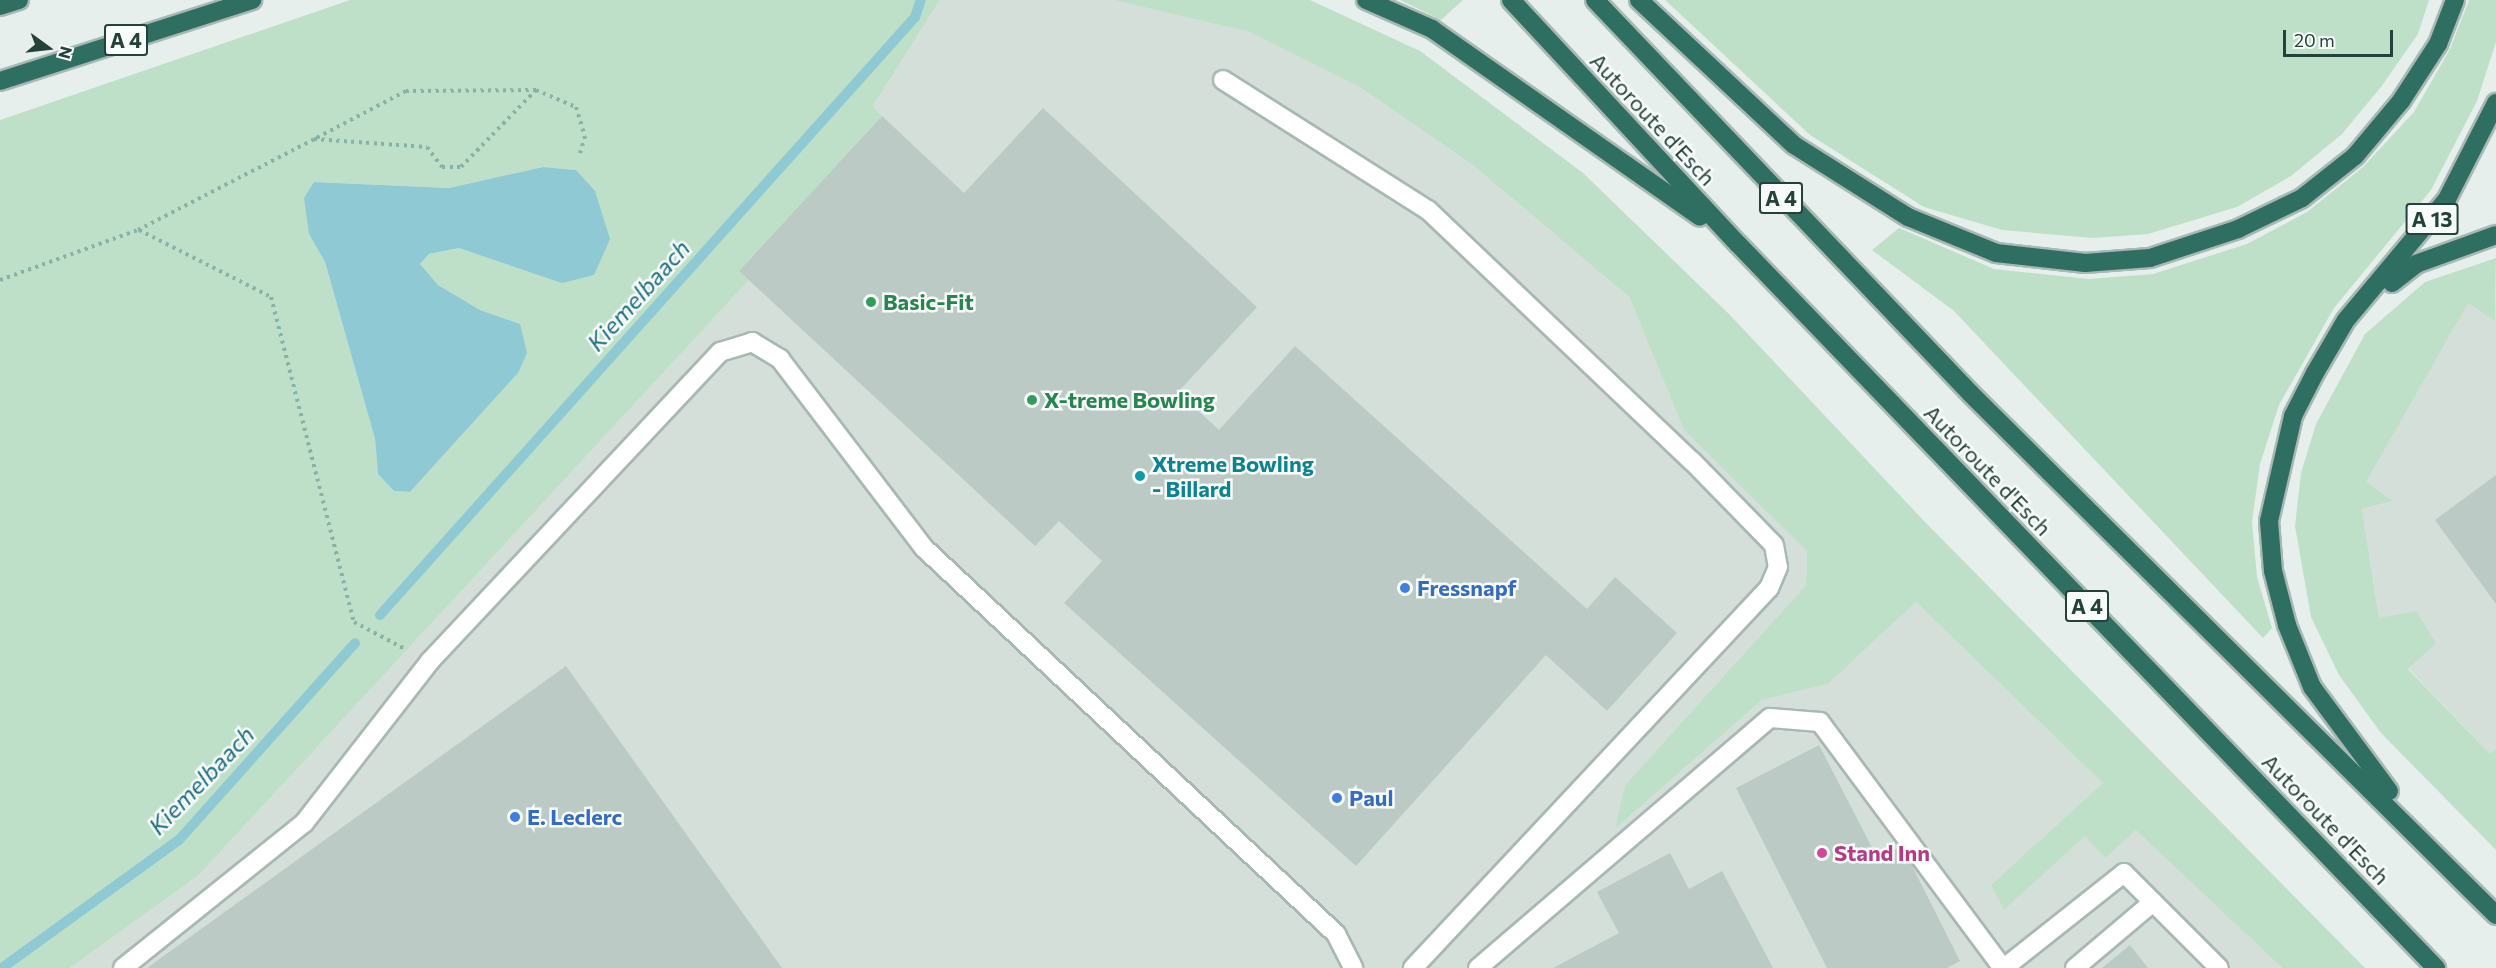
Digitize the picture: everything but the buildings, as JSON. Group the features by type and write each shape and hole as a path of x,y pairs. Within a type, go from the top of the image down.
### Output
{"highway":[{"path":"0,6 19,0"},
{"name":"A 4","path":"0,79 213,0"},
{"name":"A 4","path":"0,79 252,0"},
{"name":"A 4","path":"1366,0 1432,29 1738,244"},
{"name":"Autoroute d'Esch","path":"1511,0 1738,244 2436,968"},
{"name":"Autoroute d'Esch","path":"1595,0 1970,393 2420,834 2496,915"},
{"name":"A 4","path":"1639,0 1794,145 1908,217 1996,253 2085,263 2150,258 2238,229 2302,198 2355,156 2401,101 2438,44 2455,0"},
{"name":"A 13","path":"2346,320 2407,253 2447,198 2496,104"},
{"name":"A 4","path":"2420,834 2312,687 2273,571 2269,521 2278,464 2293,416 2346,320 2416,264 2496,235"}],"lane":[{"path":"1223,80 1428,210 1692,461 1774,545 1778,567 1769,588 1413,968"},
{"path":"123,968 304,823 385,712 430,662 720,352 752,342 780,360 924,548 1336,934 1353,968"},
{"path":"1478,968 1770,718 1820,722 2003,968 2124,873 2219,968"},
{"path":"2075,968 2153,902"}],"path":[{"path":"314,139 427,147 442,167 462,167 536,90"},
{"path":"0,280 138,230 406,92 536,90 576,107 585,136 580,153"},
{"path":"138,230 271,297 354,622 430,662"}],"shaded area":[{"path":"940,0 1113,0 1249,32 1361,88 1474,166 1629,297 1684,430 1791,531 1807,551 1806,585 1625,785 1616,828 1762,700 1828,684 1916,602 2104,783 1991,885 2004,910 2085,835 2136,829 2282,968 70,968 199,875 748,281 739,271 881,116 873,106"},
{"path":"2496,289 2496,749 2490,754 2408,668 2379,618 2362,509 2393,501 2365,483 2468,302 2495,321"}],"green space":[{"path":"350,0 940,0 873,106 882,116 739,271 749,280 199,875 70,968 0,968 0,120","holes":["543,167 576,170 459,248 429,254 420,264 438,285 480,310 520,324 518,373 410,492 394,491 378,474 375,439 325,262 309,234 314,182 449,188"]},
{"path":"1113,0 1310,0 1420,51 1583,173 1729,314 1925,522 2365,968 2282,968 2136,830 2105,858 2085,836 2004,910 1991,885 2103,783 1916,602 1828,684 1762,700 1615,829 1625,785 1806,585 1807,551 1684,430 1629,297 1474,166 1361,88 1249,32"},
{"path":"1400,0 1463,0 1441,20"},
{"path":"1665,0 2429,0 2418,34 2381,87 2342,134 2291,176 2237,207 2148,234 2093,238 2002,230 1924,207 1810,135"},
{"path":"2469,0 2496,0 2496,42 2477,101 2431,190 2334,308 2279,405 2260,464 2252,522 2257,577 2272,628 2263,638 1954,311 1872,250 1899,228 1994,269 2089,279 2153,274 2247,244 2307,212 2363,167 2414,112 2450,49"},
{"path":"2496,258 2495,321 2468,303 2366,482 2393,501 2362,509 2379,618 2416,611 2436,643 2408,669 2490,754 2496,749 2496,850 2381,733 2339,675 2311,617 2295,526 2301,473 2316,424 2365,334 2425,282"}],"water":[{"path":"543,167 576,170 595,191 610,239 594,275 562,283 459,248 429,254 420,264 438,285 480,310 520,324 527,353 518,373 410,492 394,491 378,474 375,439 325,262 309,234 304,198 314,182 449,188"}],"waterway":[{"name":"Kiemelbaach","path":"380,615 915,17 921,0"},
{"name":"Kiemelbaach","path":"2,968 179,840 355,643"}],"place":[{"name":"Basic-Fit","path":"871,302"},
{"name":"X-treme Bowling","path":"1032,400"},
{"name":"Xtreme Bowling - Billard","path":"1140,476"},
{"name":"Fressnapf","path":"1405,588"},
{"name":"Paul","path":"1337,798"},
{"name":"E. Leclerc","path":"515,817"},
{"name":"Stand Inn","path":"1822,853"}]}
